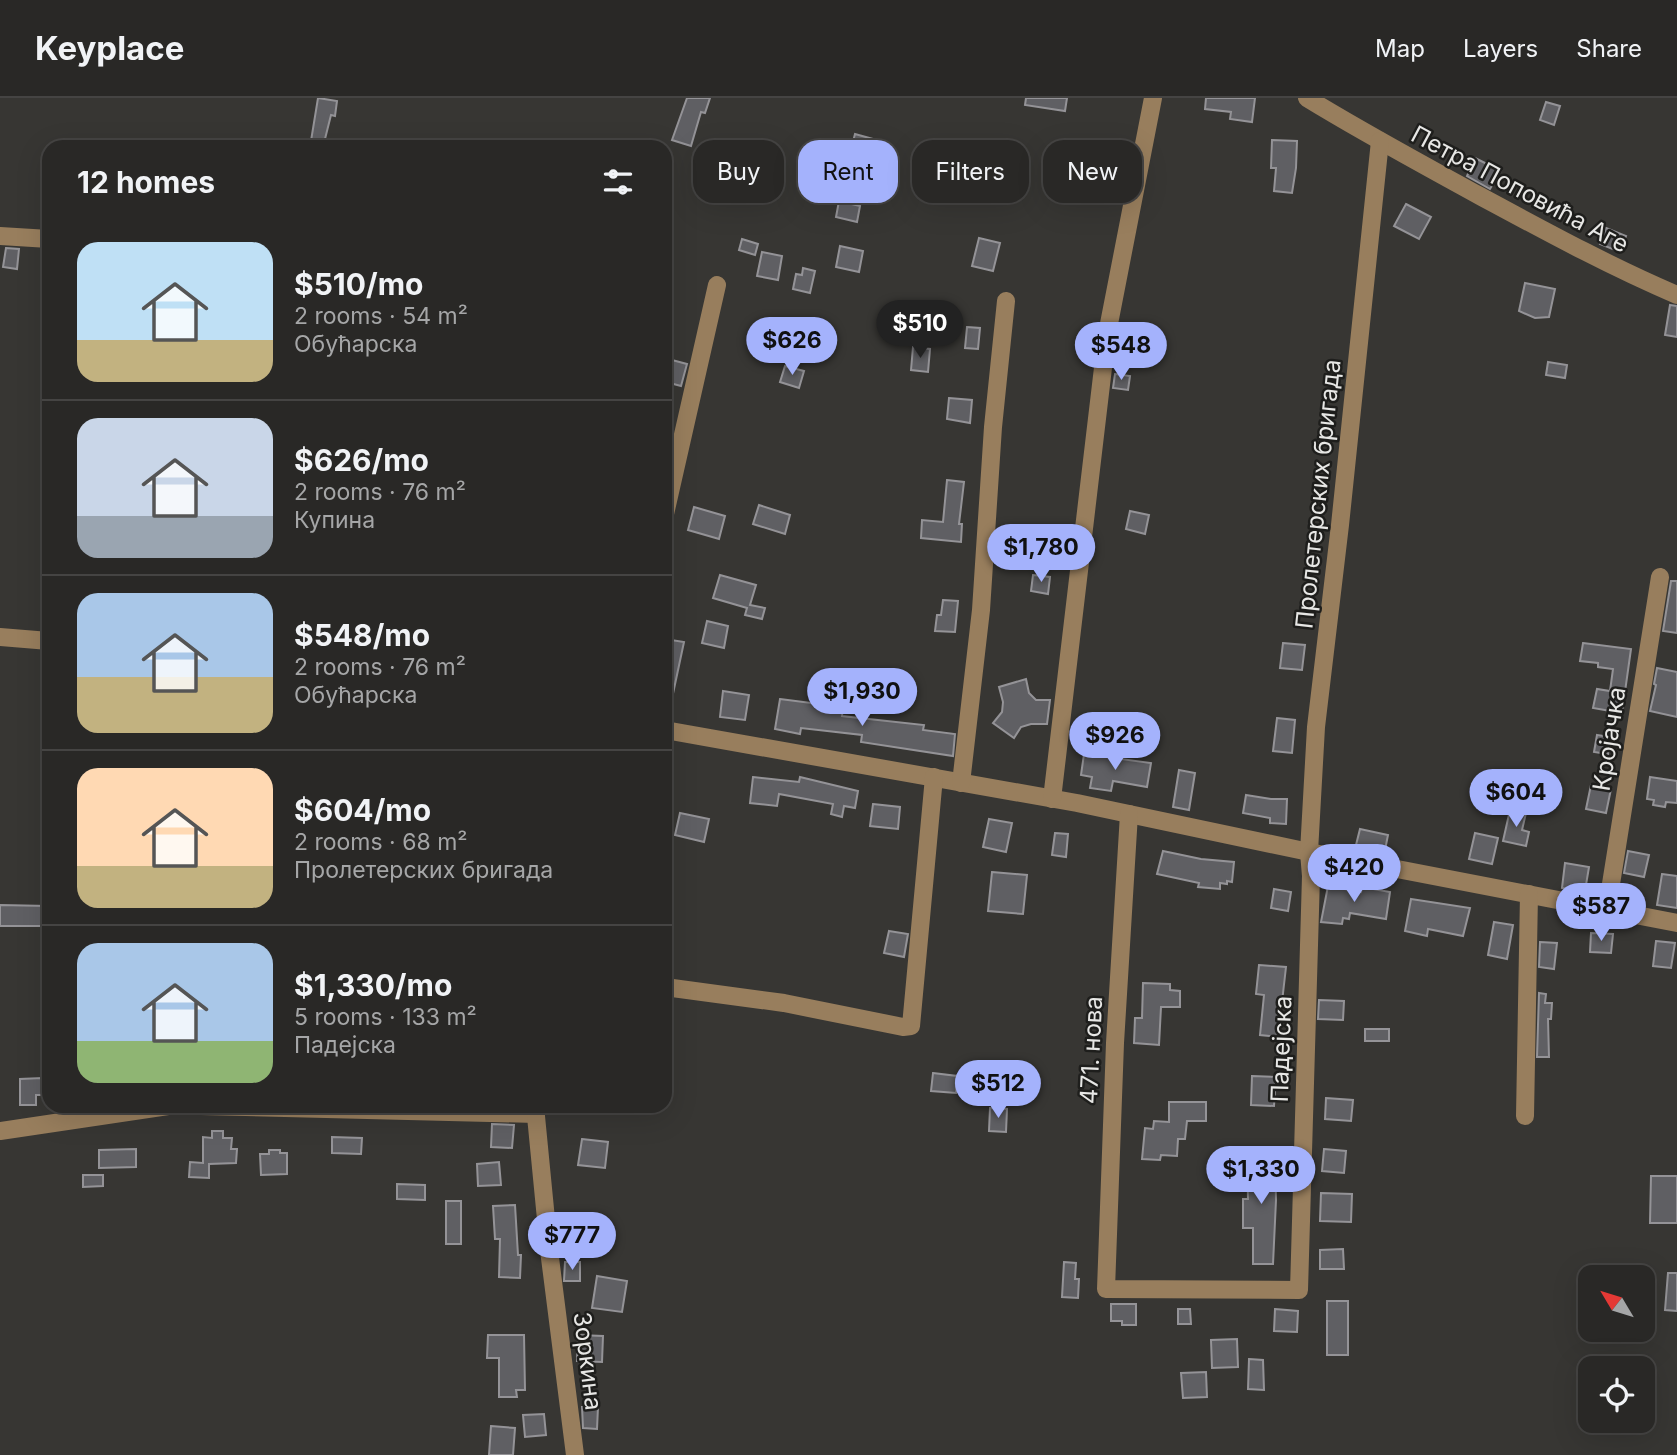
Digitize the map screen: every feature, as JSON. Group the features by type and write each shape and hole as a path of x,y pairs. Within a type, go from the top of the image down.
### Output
{"street":[{"path":"1052,799 1107,334 1153,98"},
{"name":"Петра Поповића Аге","path":"1312,99 1380,141 1556,238 1677,295"},
{"name":"Пролетерских бригада","path":"1309,852 1316,726 1380,141"},
{"path":"0,236 42,238"},
{"path":"672,483 717,285"},
{"path":"961,783 981,610 993,427 1006,301"},
{"name":"Кројачка","path":"1607,909 1660,577"},
{"path":"0,637 42,640"},
{"path":"672,731 1052,799 1677,923"},
{"path":"672,989 784,1003 903,1027 911,1026 934,778"},
{"name":"471. нова","path":"1129,814 1115,1043 1106,1289 1300,1290"},
{"name":"Падејска","path":"1300,1290 1311,876 1309,852"},
{"path":"1525,1116 1529,894"},
{"path":"0,1131 121,1113"},
{"name":"Зоркина","path":"536,1113 575,1455"}],"building":[{"path":"318,98 337,101 335,116 331,115 325,140 311,140"},
{"path":"687,98 710,98 705,113 701,112 691,146 672,140"},
{"path":"1026,98 1067,98 1065,111 1025,105"},
{"path":"1206,98 1255,98 1252,122 1230,119 1231,112 1205,109"},
{"path":"1546,102 1560,106 1554,125 1540,120"},
{"path":"855,134 873,139 873,140 853,140"},
{"path":"1272,140 1297,141 1292,193 1274,191 1276,168 1271,168"},
{"path":"1475,158 1501,171 1490,189 1467,176"},
{"path":"839,203 860,206 857,222 836,217"},
{"path":"1406,204 1431,217 1419,239 1394,226"},
{"path":"1606,228 1626,236 1620,252 1600,244"},
{"path":"979,238 1000,243 993,271 972,266"},
{"path":"742,239 758,244 755,255 739,250"},
{"path":"840,246 863,251 859,272 836,267"},
{"path":"6,248 19,249 17,269 3,267"},
{"path":"762,252 782,256 778,280 757,276"},
{"path":"803,268 815,271 810,293 793,289 796,274 802,275"},
{"path":"1525,283 1555,289 1549,317 1535,318 1519,311"},
{"path":"1670,305 1677,306 1677,337 1665,335"},
{"path":"967,327 980,328 978,349 965,348"},
{"path":"913,347 930,349 928,372 911,370"},
{"path":"672,360 687,364 681,386 672,384"},
{"path":"1548,362 1567,365 1565,378 1546,375"},
{"path":"785,366 804,371 799,388 780,382"},
{"path":"1115,374 1130,376 1128,390 1113,388"},
{"path":"949,398 972,400 970,423 947,419"},
{"path":"947,480 964,482 959,524 962,524 961,542 921,538 922,520 943,522"},
{"path":"759,505 790,515 785,534 753,524"},
{"path":"694,507 725,516 719,539 688,530"},
{"path":"1130,511 1149,515 1145,534 1126,529"},
{"path":"720,575 756,585 750,605 765,608 762,619 745,615 747,608 713,598"},
{"path":"1033,575 1050,577 1048,594 1031,591"},
{"path":"1671,581 1677,581 1677,633 1663,631"},
{"path":"943,600 958,601 955,632 935,631"},
{"path":"707,621 728,626 724,648 702,643"},
{"path":"672,640 684,642 672,698"},
{"path":"1283,643 1305,645 1302,670 1280,668"},
{"path":"1583,643 1631,649 1622,713 1593,708 1597,689 1610,691 1613,669 1598,667 1598,663 1580,661"},
{"path":"1657,668 1677,672 1677,717 1650,711"},
{"path":"1026,679 1029,693 1036,700 1050,700 1047,724 1021,727 1014,738 993,723 1002,712 1003,702 999,687"},
{"path":"723,691 749,695 745,720 720,717"},
{"path":"780,699 843,707 842,716 924,725 923,730 955,734 953,756 861,742 862,735 801,728 800,734 775,729"},
{"path":"1277,718 1295,720 1292,753 1273,751"},
{"path":"1597,735 1611,737 1608,754 1594,752"},
{"path":"1084,754 1151,763 1147,787 1113,781 1111,791 1090,788 1092,777 1081,775"},
{"path":"1179,770 1195,773 1189,810 1173,807"},
{"path":"753,777 799,782 800,777 858,791 855,808 844,806 842,817 831,814 833,804 779,794 777,806 750,803"},
{"path":"1650,777 1677,781 1677,803 1666,802 1665,807 1653,805 1654,800 1647,799"},
{"path":"1591,785 1611,789 1606,813 1586,809"},
{"path":"1246,795 1287,799 1286,824 1270,823 1270,818 1243,813"},
{"path":"873,804 900,807 898,829 870,826"},
{"path":"1510,810 1526,813 1522,830 1529,832 1526,846 1503,841"},
{"path":"680,813 709,819 704,842 675,835"},
{"path":"989,819 1012,823 1006,852 983,847"},
{"path":"1360,829 1388,835 1384,855 1355,849"},
{"path":"1055,833 1068,834 1066,857 1052,855"},
{"path":"1475,833 1498,838 1492,864 1469,859"},
{"path":"1163,851 1234,862 1232,882 1220,883 1220,889 1198,887 1199,883 1157,874"},
{"path":"1628,851 1649,855 1644,877 1624,873"},
{"path":"1565,863 1589,867 1585,891 1562,888"},
{"path":"992,872 1027,875 1023,914 988,911"},
{"path":"1662,874 1677,876 1677,908 1657,905"},
{"path":"1328,886 1361,892 1362,887 1390,892 1386,919 1350,913 1349,919 1343,918 1342,924 1321,922"},
{"path":"1274,889 1291,892 1288,911 1271,908"},
{"path":"1411,899 1470,908 1463,936 1428,929 1427,936 1405,931"},
{"path":"0,905 42,906 42,926 0,926"},
{"path":"1494,922 1513,925 1507,959 1488,955"},
{"path":"889,931 908,934 904,957 884,953"},
{"path":"1591,933 1613,934 1611,953 1590,952"},
{"path":"1656,941 1675,943 1671,968 1653,966"},
{"path":"1540,942 1557,943 1554,969 1539,967"},
{"path":"1259,965 1286,967 1278,1037 1260,1035 1264,995 1256,994"},
{"path":"1143,983 1170,984 1170,990 1180,991 1180,1007 1161,1007 1159,1045 1134,1043 1135,1018 1142,1018"},
{"path":"1539,993 1546,994 1545,1003 1552,1003 1551,1019 1548,1019 1549,1057 1537,1057"},
{"path":"1319,1000 1344,1001 1343,1020 1318,1019"},
{"path":"1365,1029 1389,1029 1389,1041 1365,1041"},
{"path":"933,1073 957,1076 956,1093 931,1091"},
{"path":"1252,1076 1276,1077 1274,1106 1251,1105"},
{"path":"42,1078 42,1095 36,1095 36,1105 20,1105 20,1079"},
{"path":"1326,1098 1353,1100 1351,1121 1325,1119"},
{"path":"1169,1102 1206,1102 1206,1121 1187,1121 1185,1139 1178,1139 1177,1156 1161,1155 1160,1160 1142,1159 1145,1128 1153,1129 1154,1121 1169,1122"},
{"path":"990,1108 1007,1109 1006,1132 989,1131"},
{"path":"492,1124 514,1125 512,1148 491,1147"},
{"path":"212,1131 223,1131 223,1138 232,1138 231,1149 237,1149 236,1163 209,1164 209,1178 189,1177 190,1162 203,1163 203,1137 212,1138"},
{"path":"332,1137 362,1138 361,1154 332,1153"},
{"path":"582,1139 608,1142 605,1168 578,1165"},
{"path":"136,1149 136,1167 99,1168 99,1150"},
{"path":"1324,1149 1346,1151 1344,1173 1322,1171"},
{"path":"269,1150 287,1153 287,1174 261,1175 260,1154 269,1154"},
{"path":"1247,1155 1275,1155 1273,1264 1253,1264 1253,1228 1243,1228 1243,1199 1248,1199"},
{"path":"499,1162 501,1185 478,1186 477,1164"},
{"path":"83,1175 103,1175 103,1186 83,1187"},
{"path":"1651,1176 1677,1176 1677,1223 1650,1223"},
{"path":"397,1184 425,1185 425,1200 397,1199"},
{"path":"1321,1193 1352,1194 1351,1222 1320,1221"},
{"path":"446,1201 461,1201 461,1244 446,1244"},
{"path":"515,1205 518,1255 521,1255 520,1278 499,1277 500,1239 495,1239 493,1206"},
{"path":"1343,1249 1344,1269 1320,1269 1320,1250"},
{"path":"565,1262 580,1262 580,1281 564,1281"},
{"path":"1064,1262 1076,1263 1078,1298 1062,1297"},
{"path":"1668,1273 1677,1273 1677,1311 1665,1310"},
{"path":"597,1276 627,1281 622,1312 592,1308"},
{"path":"1327,1301 1348,1301 1348,1355 1327,1355"},
{"path":"1111,1304 1136,1304 1136,1325 1122,1325 1122,1321 1111,1321"},
{"path":"1178,1309 1190,1309 1191,1324 1178,1324"},
{"path":"1275,1309 1298,1311 1297,1332 1274,1331"},
{"path":"488,1335 524,1335 525,1390 516,1390 517,1397 499,1397 499,1358 487,1358"},
{"path":"578,1335 603,1336 602,1362 577,1361"},
{"path":"1237,1339 1238,1367 1212,1368 1211,1340"},
{"path":"1249,1359 1263,1360 1264,1390 1248,1389"},
{"path":"1206,1372 1207,1397 1183,1398 1181,1373"},
{"path":"582,1407 598,1407 597,1429 583,1428"},
{"path":"544,1414 546,1435 525,1437 523,1415"},
{"path":"491,1426 515,1428 513,1455 489,1455"}]}
